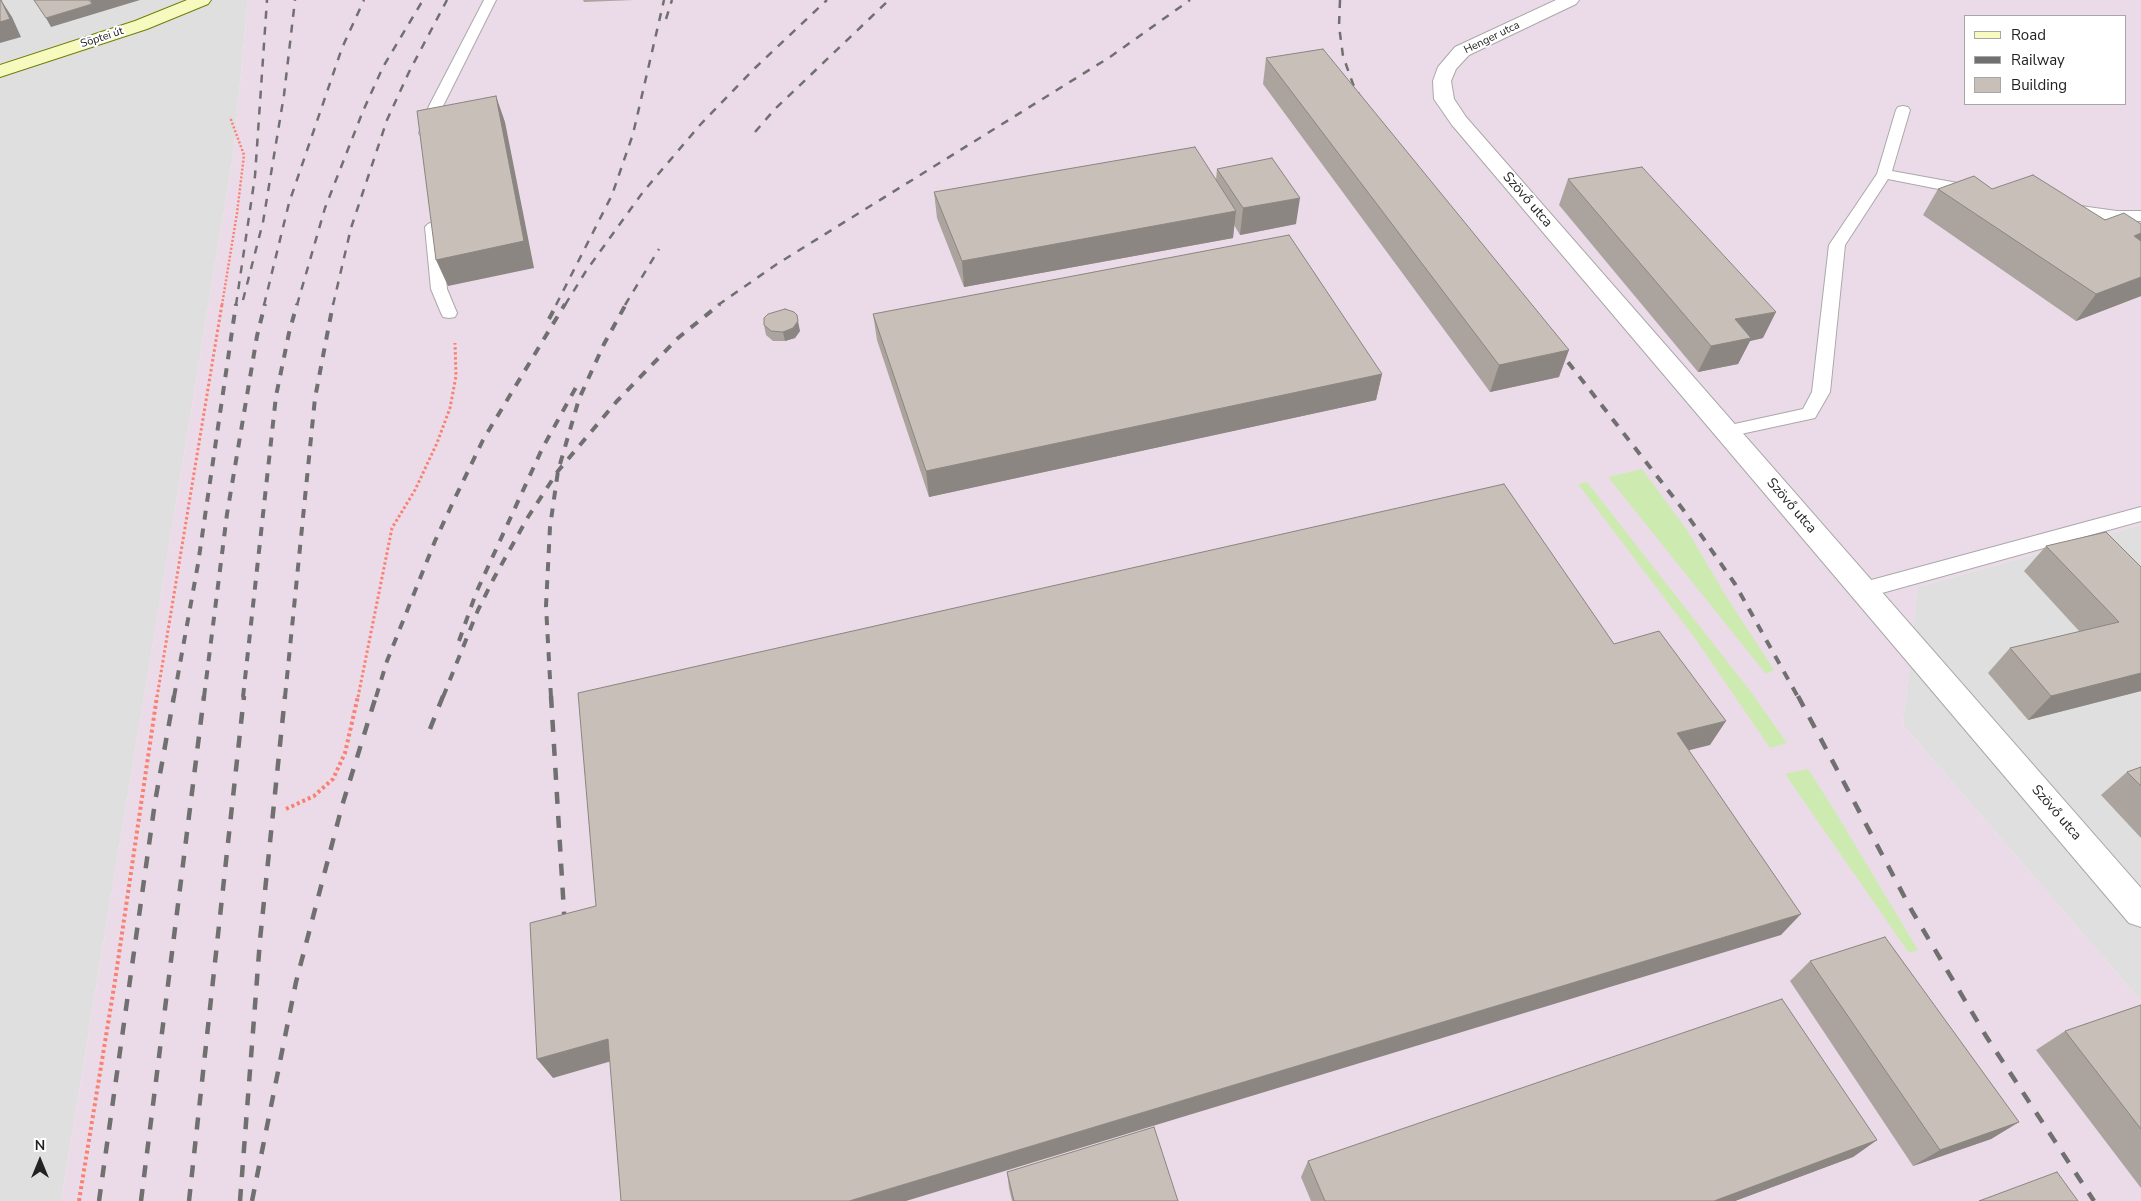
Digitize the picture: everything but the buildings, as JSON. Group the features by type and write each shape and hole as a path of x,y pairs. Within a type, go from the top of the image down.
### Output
{"street":[{"name":"Söptei út","path":"0,71 141,24 202,0"},
{"name":"Henger utca","path":"1444,99 1442,81 1447,67 1462,51 1570,0"},
{"name":"Szövő utca","path":"1444,99 1459,121 2141,912"}],"lane":[{"path":"425,144 427,129 436,106 490,0"},
{"path":"1727,431 1810,414 1821,392 1837,245 1884,174 1903,110"},
{"path":"1884,174 1988,194"},
{"path":"2047,207 2118,216 2141,216"},
{"path":"431,211 439,289 449,313"},
{"path":"1864,590 2141,514"}],"path":[{"path":"79,1201 115,981 158,691 237,213 244,155 230,117"},
{"path":"286,809 314,796 333,779 345,753 364,670 392,528 415,490 437,444 450,408 456,376 456,345 449,313"}],"shaded area":[{"path":"0,0 248,0 233,157 61,1201 0,1201"},
{"path":"248,0 2141,0 2141,525 1917,587 1903,725 2141,1001 2141,1201 61,1201 233,157"},
{"path":"2141,525 2141,1001 1903,725 1917,587"}],"green space":[{"path":"1642,469 1687,530 1726,596 1774,670 1766,674 1608,477"},
{"path":"1587,482 1751,692 1787,743 1770,748 1697,641 1578,484"},
{"path":"1808,769 1918,950 1909,953 1785,774"}],"railway":[{"path":"236,305 255,176 267,0"},
{"path":"243,300 263,222 284,95 295,0"},
{"path":"264,305 289,203 342,48 364,0"},
{"path":"297,305 325,208 363,111 383,67 423,0"},
{"path":"333,305 351,228 387,120 409,72 447,0"},
{"path":"556,305 612,195 633,134 664,0"},
{"path":"666,19 672,0"},
{"path":"565,305 586,271 643,192 700,125 755,68 827,0"},
{"path":"755,132 775,109 889,0"},
{"path":"718,305 777,264 1110,57 1190,0"},
{"path":"1340,0 1339,26 1343,56 1353,84 1361,98"},
{"path":"625,305 659,249"},
{"path":"174,697 198,564 236,304"},
{"path":"204,697 227,514 257,336 265,304"},
{"path":"243,697 276,396 297,304"},
{"path":"285,697 315,398 333,304"},
{"path":"549,319 557,304"},
{"path":"376,697 387,661 435,541 455,498 483,440 565,304"},
{"path":"558,471 579,399 604,344 626,304"},
{"path":"558,471 617,401 678,338 720,304"},
{"path":"1557,348 1685,512 1735,584 1798,697"},
{"path":"459,641 476,593 542,449 580,380"},
{"path":"443,697 478,610 494,578 528,517 558,471"},
{"path":"551,697 546,606 550,527 558,471"},
{"path":"99,1201 155,802 174,696"},
{"path":"141,1201 204,696"},
{"path":"189,1201 244,696"},
{"path":"240,1201 260,940 285,696"},
{"path":"252,1201 296,982 342,806 376,696"},
{"path":"430,729 443,696"},
{"path":"551,696 565,929"},
{"path":"1798,696 1912,911 1986,1036 2094,1201"}]}
